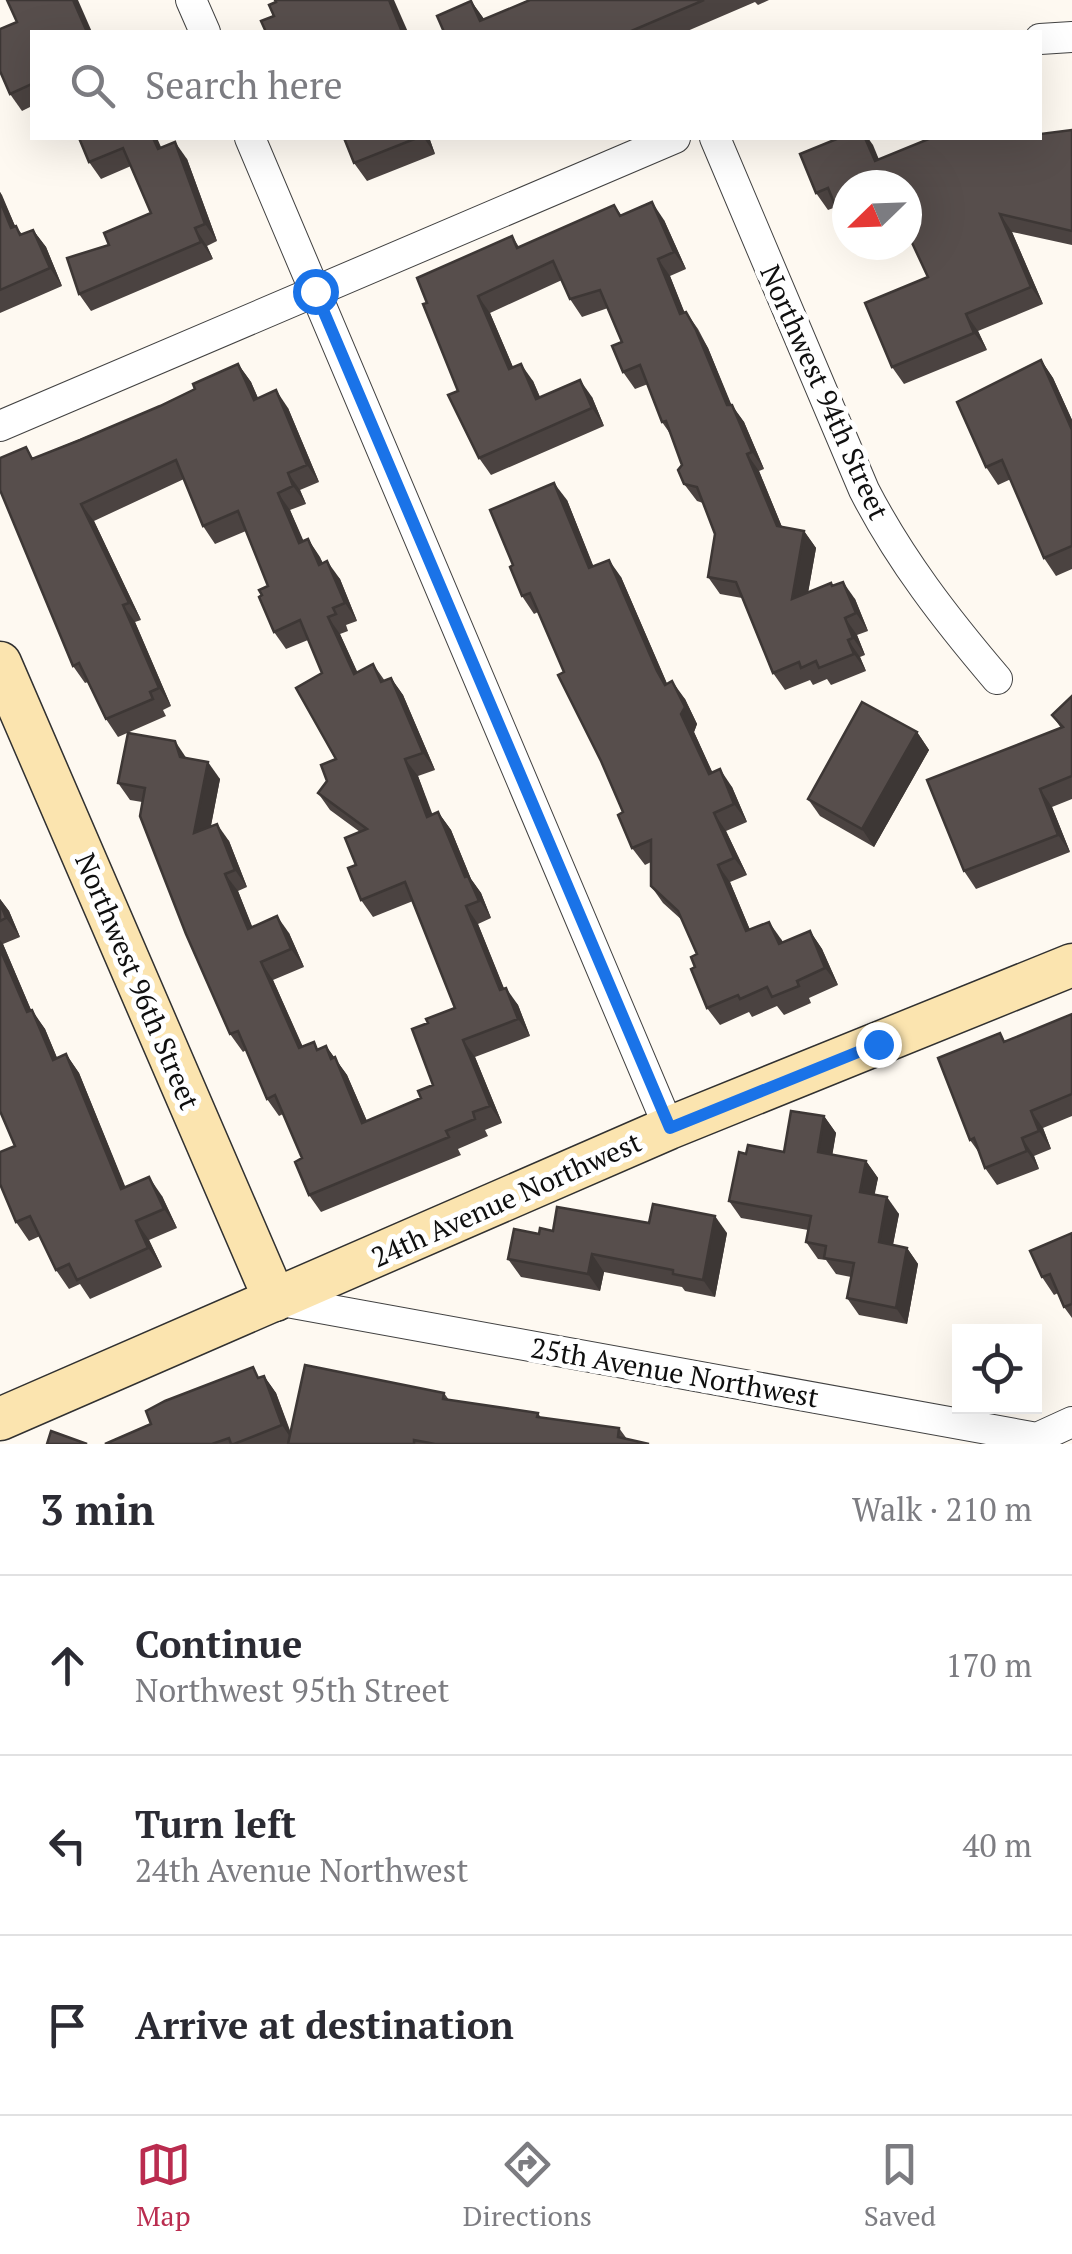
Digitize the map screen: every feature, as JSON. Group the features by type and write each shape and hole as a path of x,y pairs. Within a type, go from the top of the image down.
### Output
{"street":[{"path":"191,0 204,30"},
{"path":"1042,38 1072,38"},
{"path":"251,140 670,1128"},
{"path":"0,426 670,140"},
{"name":"Northwest 94th Street","path":"716,140 887,535 934,604 997,679"},
{"name":"Northwest 96th Street","path":"0,663 275,1300"},
{"name":"24th Avenue Northwest","path":"0,1418 670,1128 1072,965"},
{"name":"25th Avenue Northwest","path":"275,1300 1039,1441 1072,1422"}],"building":[{"path":"7,0 73,0 86,30 30,30 30,85 10,94 0,71 0,29 17,22"},
{"path":"389,0 401,30 265,30 261,21 274,16 269,5"},
{"path":"530,0 704,0 634,30 443,30 437,16 471,1 480,21"},
{"path":"1072,130 1072,231 1000,214 1031,287 966,314 974,333 892,367 865,303 928,277 920,260 922,170 832,170 832,198 828,188 816,193 800,154 834,140 866,140 875,161 926,140 1042,140 1042,134"},
{"path":"80,140 154,140 158,149 175,142 205,224 195,228 201,242 79,294 67,258 109,245 104,233 151,213 123,148 89,162"},
{"path":"345,140 412,140 354,163"},
{"path":"0,201 11,228 16,226 20,235 33,230 50,268 0,290"},
{"path":"652,202 674,252 658,259 680,314 686,312 727,405 732,405 752,452 747,454 777,526 804,531 792,599 843,582 856,613 845,618 854,654 819,668 816,661 801,668 799,662 773,673 736,582 708,577 715,534 697,487 684,484 678,470 682,465 666,421 662,422 640,365 623,372 612,346 622,342 600,290 570,299 553,261 478,296 509,369 521,364 536,399 580,380 592,408 479,458 448,395 458,391 423,304 427,303 417,278 512,236 517,248 614,205 620,216"},
{"path":"1041,360 1072,430 1072,546 1044,558 1002,460 986,467 957,402"},
{"path":"238,364 254,400 276,390 307,465 288,473 293,486 278,493 299,543 308,539 319,565 327,561 345,603 333,608 336,614 328,617 354,674 373,664 381,682 391,678 423,753 405,759 427,817 438,812 479,901 466,906 500,990 506,988 518,1019 463,1040 490,1106 473,1112 475,1119 446,1131 449,1137 309,1195 295,1162 302,1158 275,1095 267,1099 238,1031 230,1034 186,934 140,816 145,788 118,783 128,733 175,741 180,757 208,762 194,833 217,824 235,870 225,874 248,929 277,916 291,949 261,962 299,1048 314,1042 317,1050 326,1046 331,1059 335,1057 362,1123 421,1098 418,1091 433,1085 412,1029 455,1008 405,882 361,900 348,868 356,865 345,838 367,829 318,793 327,781 321,765 336,759 296,688 322,673 300,620 274,632 259,597 259,590 268,586 238,511 203,526 176,460 81,504 129,603 123,605 159,688 150,692 153,699 106,719 79,663 73,666 0,490 0,458 26,447 32,459 160,406 195,389 193,384"},
{"path":"554,483 589,568 609,560 657,671 665,685 672,681 685,707 681,714 709,774 720,769 734,804 714,813 734,858 718,865 746,931 769,922 779,944 810,931 825,968 797,981 799,986 772,997 767,987 707,1008 691,969 695,967 691,957 697,954 678,911 651,886 651,840 632,848 618,815 623,812 558,675 564,672 530,593 522,596 490,510"},
{"path":"1072,696 1072,776 1040,789 1058,835 964,871 927,780 1063,727 1052,715"},
{"path":"862,702 917,732 862,829 808,799"},
{"path":"0,949 53,1060 66,1054 121,1189 149,1177 164,1209 136,1221 148,1248 77,1280 69,1264 56,1270 30,1216 16,1222 0,1184 0,1152 15,1146 0,1111"},
{"path":"1072,1014 1072,1094 1031,1111 1039,1131 1022,1138 1027,1151 985,1168 938,1058 1000,1033 1004,1042"},
{"path":"791,1111 824,1116 818,1152 866,1161 860,1192 887,1197 879,1242 907,1248 896,1308 847,1298 854,1263 824,1258 826,1246 806,1242 811,1216 729,1201 739,1152 746,1154 748,1145 784,1152"},
{"path":"653,1204 715,1216 703,1280 592,1254 588,1274 508,1259 514,1229 539,1234 540,1228 553,1231 557,1207 649,1223"},
{"path":"1072,1233 1072,1304 1064,1307 1050,1274 1042,1277 1030,1251"},
{"path":"305,1365 444,1393 443,1399 619,1428 618,1437 649,1444 435,1444 414,1440 414,1444 288,1444"},
{"path":"253,1367 258,1378 264,1376 282,1425 234,1444 229,1438 212,1444 105,1444 151,1424 146,1411 165,1401"},
{"path":"51,1431 87,1444 47,1444"}],"route":[{"path":"315,291 670,1128 878,1044"}]}
